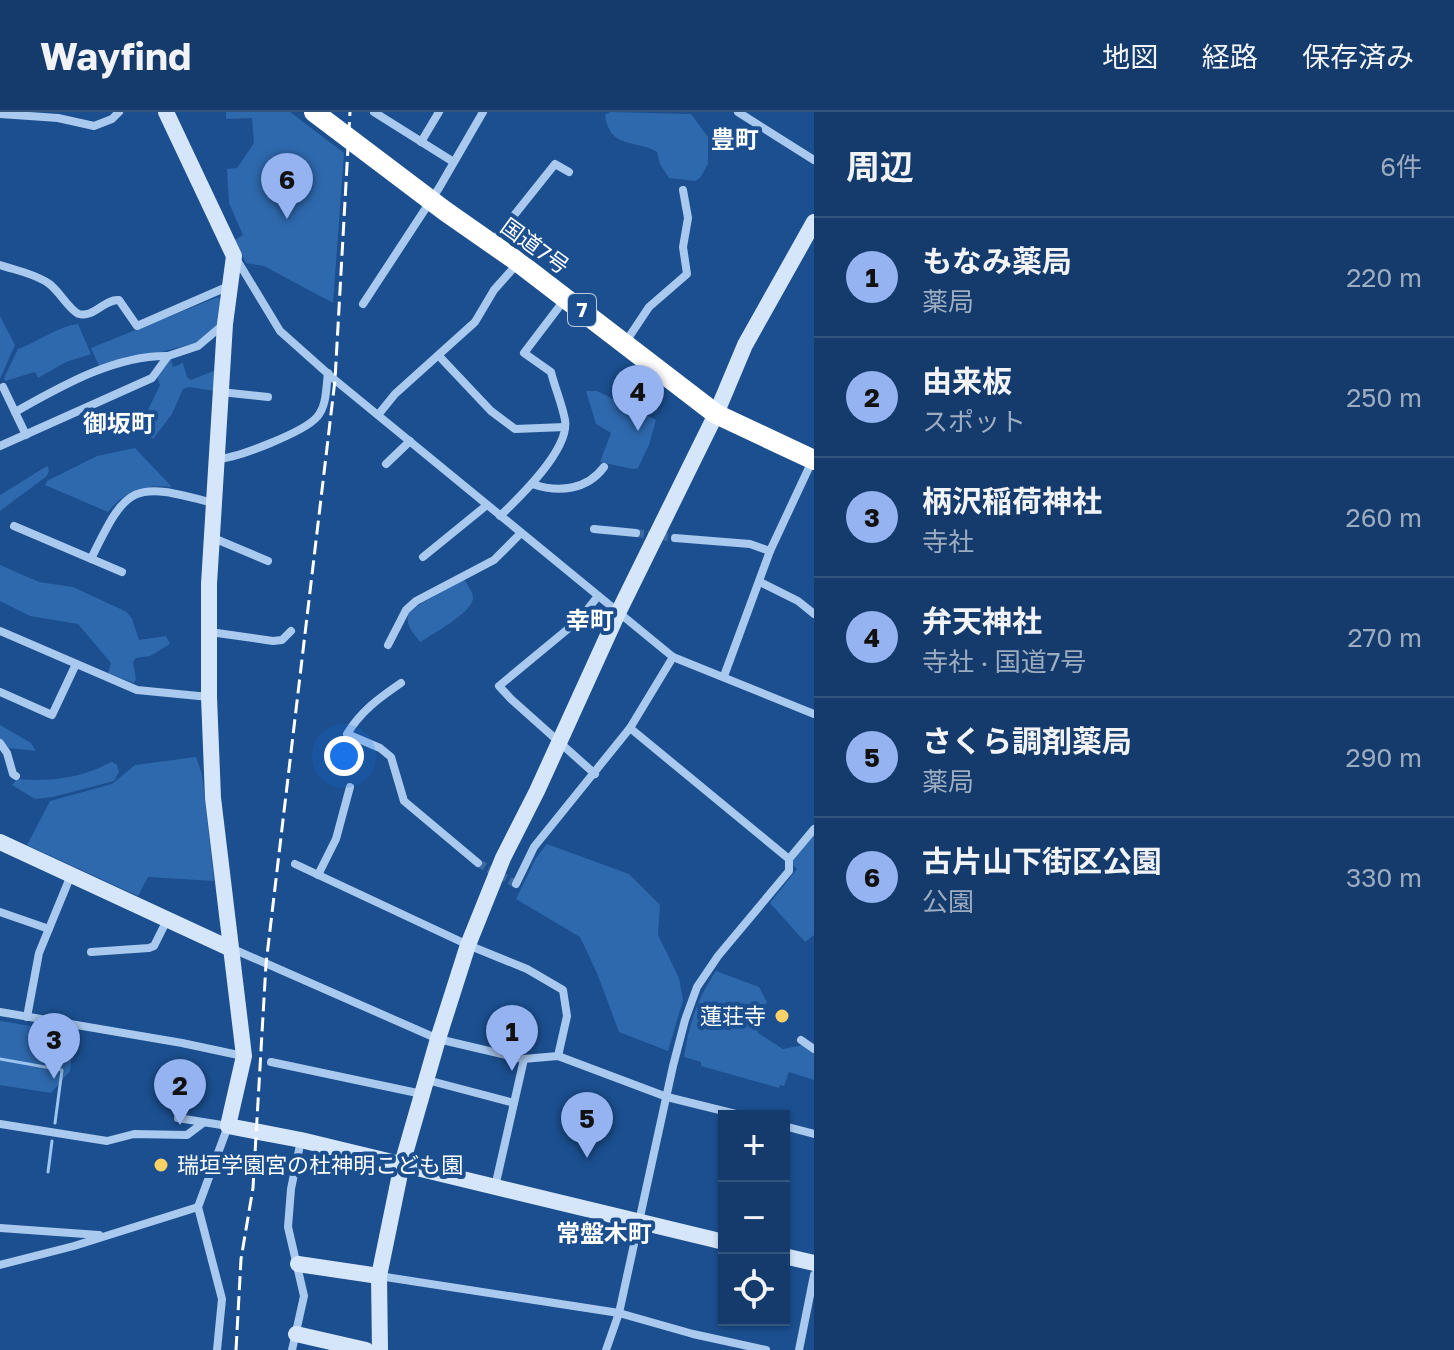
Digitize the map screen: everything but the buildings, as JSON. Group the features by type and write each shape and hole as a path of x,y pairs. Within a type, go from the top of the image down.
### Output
{"highway":[{"name":"国道7号","path":"314,112 566,298 716,414 814,460"}],"street":[{"path":"0,114 58,118 94,126 112,119 119,112"},
{"path":"166,112 234,256 280,331 673,657 814,714"},
{"path":"374,112 452,161"},
{"path":"421,142 439,112"},
{"path":"363,304 439,188 483,112"},
{"path":"738,112 814,160"},
{"path":"491,243 555,164 569,172"},
{"path":"625,343 649,307 687,274 683,247 688,218 683,190"},
{"path":"380,1350 379,1276 402,1164 468,945 503,858 716,414 745,345 814,222"},
{"path":"217,1350 222,1299 198,1207 228,1126 244,1056 213,798 209,697 211,537 225,324 234,256"},
{"path":"378,415 395,394 475,322 494,290 518,262"},
{"path":"0,265 45,280 61,293 75,312 82,315 110,299 119,300 137,326 229,286"},
{"path":"500,516 532,484 553,454 565,427 551,372 524,353 566,298"},
{"path":"15,412 80,376 150,355 168,356 198,346 225,324"},
{"path":"0,446 152,378 168,356"},
{"path":"439,356 482,403 515,429 565,427"},
{"path":"216,459 232,458 269,444 317,418 324,405 328,373"},
{"path":"3,387 26,435"},
{"path":"220,392 268,397"},
{"path":"386,464 410,441"},
{"path":"724,676 770,551 814,460"},
{"path":"532,484 562,490 596,478 604,467"},
{"path":"91,559 111,517 127,497 146,491 167,490 213,503"},
{"path":"423,557 487,505"},
{"path":"14,526 122,572"},
{"path":"594,529 636,533"},
{"path":"388,645 406,610 416,601 494,560 521,533"},
{"path":"211,537 268,561"},
{"path":"675,538 750,544 770,551"},
{"path":"760,582 798,601 814,614"},
{"path":"595,774 499,686 580,619 598,596"},
{"path":"0,631 137,690 209,697"},
{"path":"209,632 273,641 282,640 291,631"},
{"path":"516,884 534,847 630,728 673,657"},
{"path":"0,692 52,715 76,664"},
{"path":"401,683 376,699 357,717 347,734 380,748 391,757 404,801 478,863"},
{"path":"630,728 789,859"},
{"path":"0,743 16,776"},
{"path":"318,875 336,839 350,787"},
{"path":"606,1350 619,1313 685,1020 697,987 718,956 789,871 789,859 814,829"},
{"path":"0,842 229,948 438,1039 524,1059 558,1056 667,1097 720,1110"},
{"path":"295,864 468,945 527,969 563,990 567,1016 558,1056"},
{"path":"27,1017 39,953 71,875"},
{"path":"0,912 49,929"},
{"path":"91,952 154,946 168,919"},
{"path":"0,1012 244,1056"},
{"path":"801,1040 814,1049"},
{"path":"495,1187 524,1059"},
{"path":"271,1062 514,1103"},
{"path":"178,1118 301,1140 718,1241"},
{"path":"0,1124 107,1141 134,1134 187,1135 203,1123"},
{"path":"790,1128 814,1134"},
{"path":"301,1140 291,1189 288,1227 304,1296 294,1342 366,1350"},
{"path":"0,1265 198,1207"},
{"path":"0,1228 104,1235"},
{"path":"790,1257 814,1263"},
{"path":"298,1264 619,1313 766,1350"},
{"path":"799,1350 814,1275"}],"shaded area":[{"path":"226,112 290,112 344,153 333,303 264,266 246,263 235,240 243,235 229,203 227,169 237,168 254,143 252,118 226,119"},
{"path":"610,112 691,114 708,137 708,164 700,178 695,181 669,178 657,152 625,142 612,134 605,115"},
{"path":"218,297 219,324 195,343 100,368 91,348"},
{"path":"0,316 15,345 0,379"},
{"path":"78,324 91,354 66,362 38,378 35,372 5,381 18,349"},
{"path":"170,358 173,367 183,363 191,380 216,370 215,391 183,389 172,414 153,439 139,429 160,385 157,376"},
{"path":"586,391 597,391 656,420 638,468 600,462 611,433 596,424"},
{"path":"135,448 172,487 136,490 108,512 45,485 47,481 97,456"},
{"path":"47,466 47,476 0,511 0,495"},
{"path":"0,565 39,582 73,587 127,612 139,640 166,636 170,644 150,656 136,658 133,662 134,683 108,673 111,663 78,624 30,616 0,601"},
{"path":"464,579 473,597 472,603 451,622 420,642 408,623 410,610"},
{"path":"0,725 31,743 36,751 9,748 0,739"},
{"path":"196,757 202,774 214,881 148,877 138,896 27,845 50,801 112,784 135,765"},
{"path":"112,762 119,772 114,781 53,797 35,799 12,785 17,779 71,777"},
{"path":"814,833 814,935 805,942 770,903 797,869 791,863"},
{"path":"547,844 629,874 660,905 658,935 679,978 683,1000 668,1051 619,1032 580,937 516,899 536,858"},
{"path":"716,971 759,987 767,1002 756,1021 758,1033 783,1049 803,1045 814,1053 814,1080 789,1072 784,1086 780,1085 779,1088 701,1066 701,1062 684,1057 695,1012"},
{"path":"0,1021 74,1033 70,1071 51,1093 0,1085"}],"waterway":[{"path":"0,1059 62,1070 55,1123"},
{"path":"48,1172 52,1141"}],"tunnel":[{"path":"636,533 675,538"},
{"path":"478,863 516,884"}],"railway":[{"path":"236,1350 241,1259 253,1188 266,964 335,380 350,112"}],"place":[{"name":"古片山下街区公園","path":"287,219"},
{"name":"弁天神社","path":"638,431"},
{"name":"蓮荘寺","path":"782,1016"},
{"name":"もなみ薬局","path":"512,1071"},
{"name":"柄沢稲荷神社","path":"54,1079"},
{"name":"由来板","path":"180,1125"},
{"name":"さくら調剤薬局","path":"587,1158"},
{"name":"瑞垣学園宮の杜神明こども園","path":"161,1165"}],"district":[{"name":"豊町","path":"735,140"},
{"name":"御坂町","path":"119,424"},
{"name":"幸町","path":"590,621"},
{"name":"常盤木町","path":"604,1234"}]}
